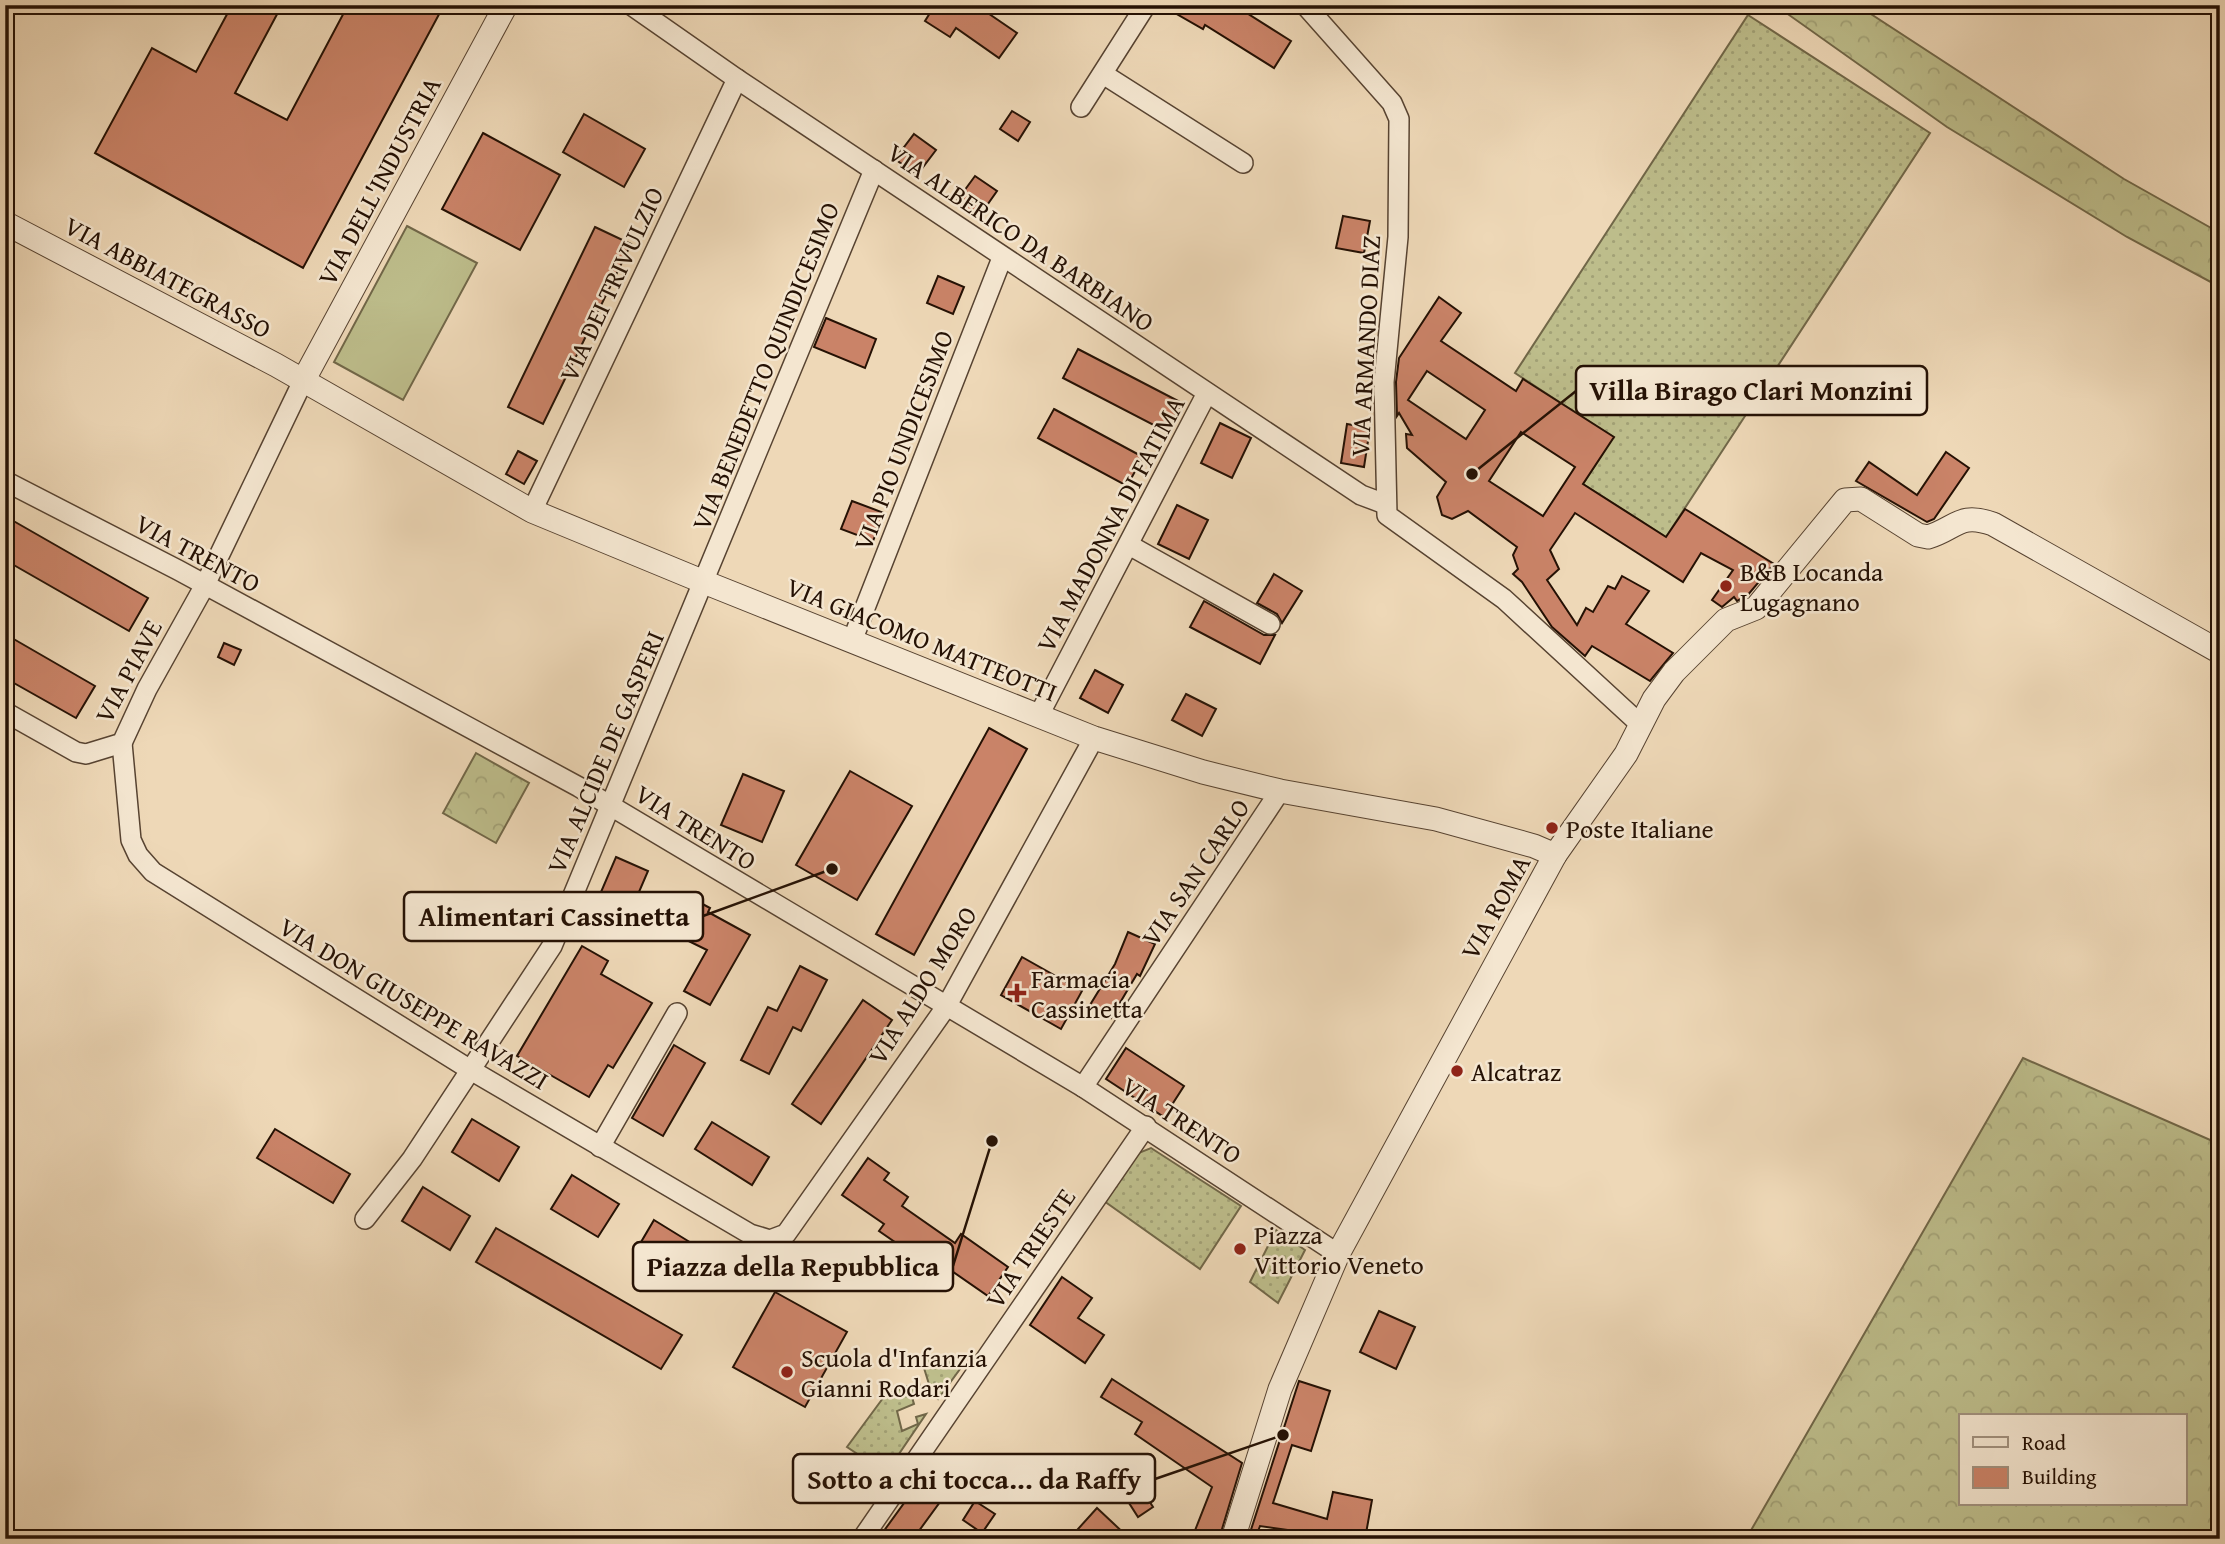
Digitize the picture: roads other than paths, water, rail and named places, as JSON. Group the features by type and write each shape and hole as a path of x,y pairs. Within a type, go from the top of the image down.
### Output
{"street":[{"name":"VIA DELL'INDUSTRIA","path":"303,383 506,5"},
{"name":"VIA ALBERICO DA BARBIANO","path":"631,5 1207,394 1361,495 1385,504"},
{"path":"1082,107 1146,5"},
{"name":"VIA ARMANDO DIAZ","path":"1305,5 1392,103 1399,119 1401,135 1398,237 1384,382 1385,504"},
{"path":"1102,74 1243,163"},
{"name":"VIA DEI TRIVULZIO","path":"532,511 737,79"},
{"name":"VIA BENEDETTO QUINDICESIMO","path":"704,582 874,170"},
{"name":"VIA ABBIATEGRASSO","path":"5,223 71,256 303,383"},
{"name":"VIA PIO UNDICESIMO","path":"852,641 1002,258"},
{"name":"VIA GIACOMO MATTEOTTI","path":"303,383 532,511 1094,738 1203,772 1280,791 1436,819 1534,846 1555,855"},
{"name":"VIA PIAVE","path":"5,712 76,752 86,754 122,743 147,689 205,585 303,383"},
{"name":"VIA MADONNA DI FATIMA","path":"1039,715 1207,394"},
{"name":"VIA TRENTO","path":"5,481 205,585 610,805 1083,1087 1338,1254"},
{"name":"VIA ROMA","path":"1233,1539 1280,1389 1338,1254 1555,855 1626,754 1654,699 1674,672 1726,620 1756,608 1845,500 1861,499 1918,535 1928,537 1953,523 1973,517 1993,524 2220,652"},
{"path":"1385,504 1387,515 1504,599 1641,726"},
{"path":"1129,545 1270,624"},
{"name":"VIA ALCIDE DE GASPERI","path":"365,1219 412,1159 552,946 704,582"},
{"name":"VIA ALDO MORO","path":"770,1240 786,1234 946,1007 1094,738"},
{"name":"VIA DON GIUSEPPE RAVAZZI","path":"122,743 131,841 138,855 153,872 469,1069 750,1234 770,1240"},
{"name":"VIA SAN CARLO","path":"1083,1087 1280,791"},
{"path":"600,1147 677,1013"},
{"name":"VIA TRIESTE","path":"862,1539 1146,1126"}],"place":[{"name":"Villa Birago Clari Monzini","path":"1472,474"},
{"name":"B&B Locanda Lugagnano","path":"1726,586"},
{"name":"Poste Italiane","path":"1552,828"},
{"name":"Alimentari Cassinetta","path":"832,869"},
{"name":"Farmacia Cassinetta","path":"1017,993"},
{"name":"Alcatraz","path":"1457,1071"},
{"name":"Piazza della Repubblica","path":"992,1141"},
{"name":"Piazza Vittorio Veneto","path":"1240,1249"},
{"name":"Scuola d'Infanzia Gianni Rodari","path":"787,1372"},
{"name":"Sotto a chi tocca... da Raffy","path":"1283,1435"}]}
